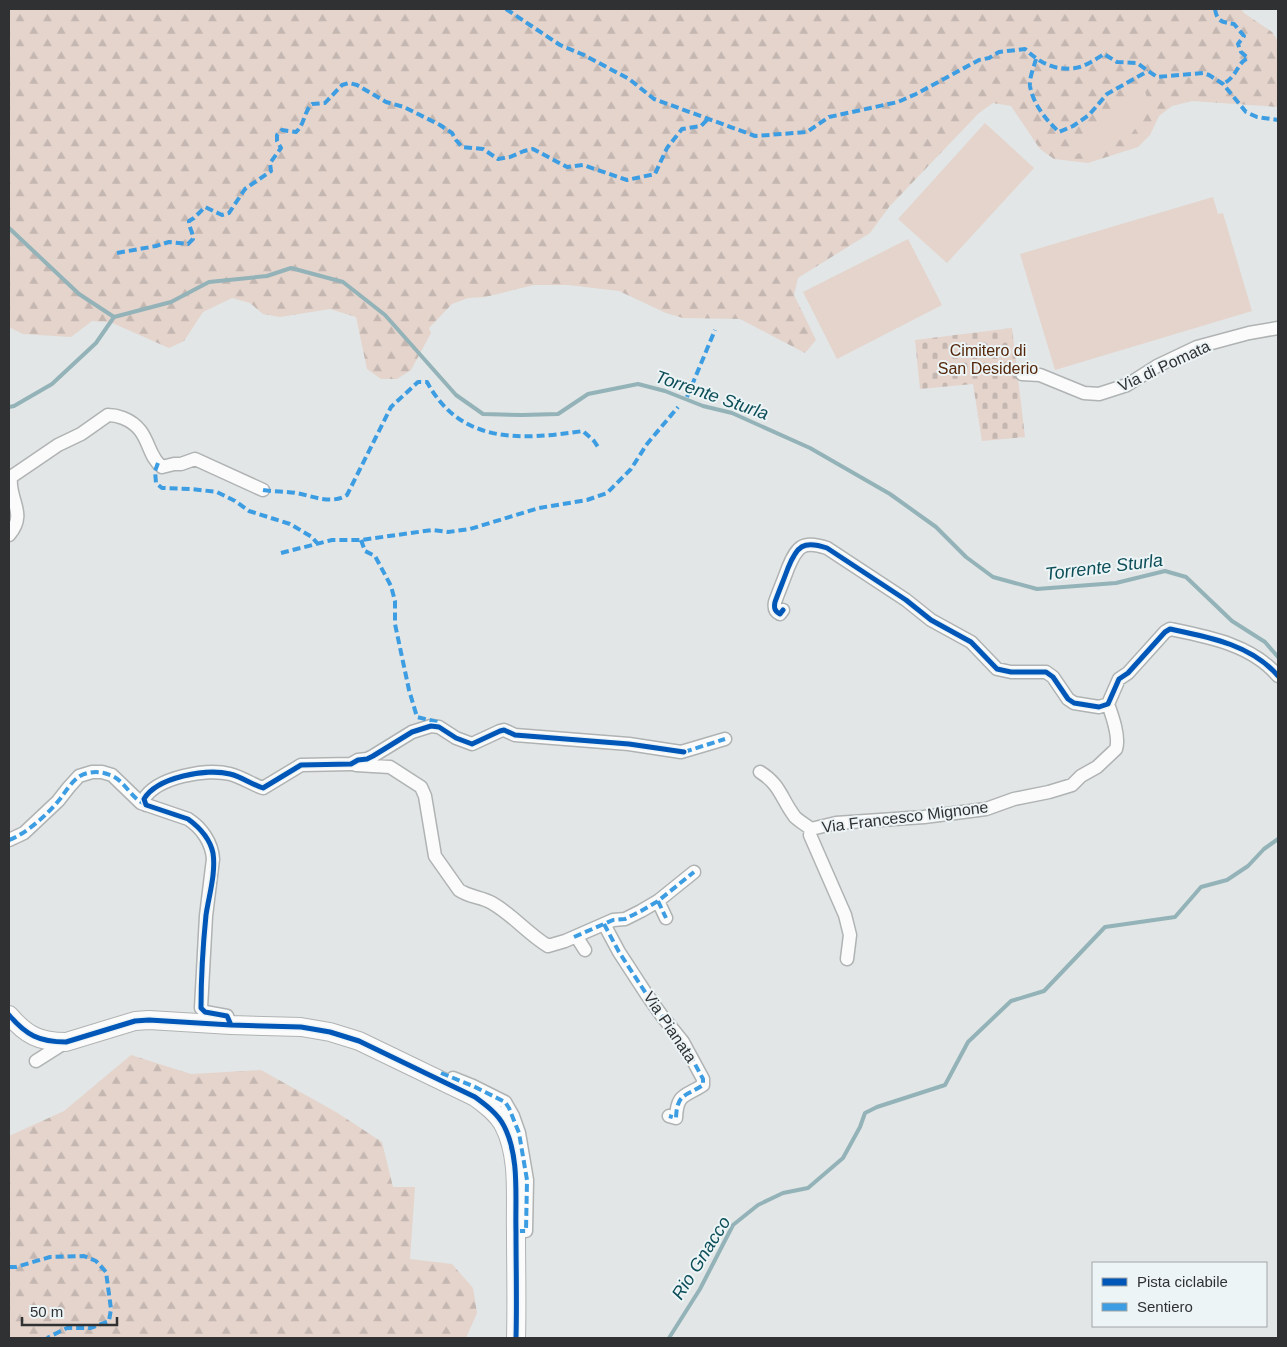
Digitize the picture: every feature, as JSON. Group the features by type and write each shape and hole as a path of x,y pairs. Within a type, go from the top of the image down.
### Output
{"street":[{"name":"Via di Pomata","path":"1022,374 1040,375 1084,392 1098,394 1126,385 1158,366 1197,347 1233,336 1278,328"},
{"path":"9,534 15,528 18,516 11,477 58,445 81,434 108,415 119,416 135,425 143,433 158,463 162,467 181,464 195,459 263,490"},
{"path":"783,610 780,614 777,612 774,608 775,602 795,552 806,544 819,545 827,548 906,600 931,620 971,642 997,669 1011,672 1046,672 1072,701 1099,707 1108,704 1119,679 1128,673 1165,632 1170,629 1211,638 1243,649 1271,664 1278,676"},
{"name":"Via Francesco Mignone","path":"760,772 778,787 795,818 811,829 836,823 918,817 986,809 1014,799 1072,785 1081,776 1097,767 1118,745 1108,704"},
{"path":"352,764 358,760 368,759 412,732 431,726 439,727 456,738 472,744 495,732 504,730 516,735 629,744 684,752 725,739"},
{"path":"146,805 144,799 154,788 193,774 227,774 262,788 301,766 352,764 390,767 421,786 425,796 435,856 460,890 464,894 492,903 520,922 538,940 548,946 613,920 625,919 658,901 694,872"},
{"path":"9,840 24,833 58,801 79,776 92,772 112,775 146,805 188,819 194,823 206,837 212,851 213,866 206,916 201,1008 205,1012 227,1016 231,1025"},
{"name":"Via Francesco Mignone","path":"811,829 810,835 841,906 850,935 847,959"},
{"path":"658,901 666,918"},
{"name":"Via Pianata","path":"604,924 619,952 647,994 684,1042 703,1078 703,1084 680,1099 676,1107 676,1118 669,1116"},
{"path":"574,937 578,939 585,950"},
{"path":"9,1015 34,1037 47,1041 66,1042"},
{"path":"36,1061 66,1042 135,1021 149,1020 300,1027 330,1032 359,1040 475,1097 490,1108 502,1123 508,1137 513,1158 516,1231 516,1338"},
{"path":"416,1068 417,1063 473,1086 505,1102 513,1116 519,1133 527,1180 526,1231 516,1231"}],"green space":[{"path":"9,9 1241,9 1272,32 1278,41 1278,107 1192,101 1172,106 1159,116 1150,135 1138,147 1088,163 1054,159 1040,149 1011,106 993,103 979,113 889,207 870,233 798,278 794,295 816,340 805,353 740,319 683,318 666,313 619,291 568,285 534,285 485,297 468,298 452,304 429,328 431,333 411,370 397,379 381,379 367,369 356,317 330,309 280,317 263,314 250,303 232,298 203,312 184,341 169,348 110,322 92,321 71,337 23,334 9,327"},
{"path":"1144,89 1151,108 1129,137 1077,154 1071,140 1097,126 1114,105"},
{"path":"985,123 1034,168 947,263 898,219"},
{"path":"1213,197 1218,214 1223,213 1252,311 1055,370 1020,254"},
{"path":"908,239 942,305 837,359 803,292"},
{"name":"Cimitero di San Desiderio","path":"1012,328 1025,437 982,441 973,384 920,389 915,340"},
{"path":"131,1055 191,1074 261,1070 336,1112 382,1142 393,1187 415,1187 410,1259 452,1264 473,1288 477,1313 466,1338 9,1338 9,1136 64,1111"}],"waterway":[{"name":"Torrente Sturla","path":"9,228 79,294 114,317 171,302 209,282 267,276 291,268 343,282 385,315 456,395 483,414 558,414 588,394 638,384 665,391 703,406 732,413 810,448 890,494 936,527 966,557 993,577 1037,589 1116,583 1165,571 1186,577 1232,621 1265,642 1278,657"},
{"path":"9,407 52,384 96,343 114,317"},
{"name":"Rio Gnacco","path":"669,1338 700,1289 733,1225 758,1205 783,1193 808,1188 843,1158 860,1127 865,1113 877,1107 945,1085 968,1042 1011,1001 1044,991 1105,927 1175,917 1201,887 1227,880 1248,866 1264,849 1278,839"}],"marked path":[{"path":"506,9 560,45 584,55 629,79 654,99 755,136 807,132 829,117 898,102 979,60 989,58 999,52 1025,49 1048,65 1068,69 1083,66 1104,54 1117,62 1137,63 1157,77 1203,73 1223,84 1246,112 1257,117 1278,120"},
{"path":"1215,9 1219,19 1223,22 1234,24 1244,36 1238,44 1241,52 1248,58 1241,63 1232,77 1223,84"},
{"path":"1036,59 1030,80 1032,93 1041,111 1059,132 1073,126 1089,115 1107,94 1148,71"},
{"path":"117,253 169,242 188,244 193,239 189,221 205,207 222,215 229,213 245,189 271,171 270,163 281,148 277,141 277,135 282,130 296,132 312,104 325,103 342,85 349,83 357,85 386,102 404,107 440,125 452,133 462,147 483,149 498,159 533,149 567,167 583,165 627,180 655,174 667,148 682,129 701,126 709,118"},
{"path":"687,397 715,330"},
{"path":"263,490 292,492 328,500 347,495 391,407 418,382 427,382 441,403 457,418 475,428 495,434 516,436 538,436 583,431 598,447"},
{"path":"281,553 332,540 361,540 432,530 448,532 470,529 539,508 587,500 607,493 631,469 647,444 678,407"},
{"path":"158,463 155,471 156,483 162,488 217,492 249,511 290,524 312,537 317,543"},
{"path":"361,540 365,551 375,556 391,586 395,601 395,624 409,690 417,717 438,722"},
{"path":"684,752 725,739"},
{"path":"9,840 43,817 69,786 80,776 87,773 103,773 115,777 140,802 145,804"},
{"path":"574,937 613,920 625,919 641,911 658,901 694,872"},
{"path":"658,901 666,918"},
{"path":"604,924 619,952 647,995 683,1042 703,1079 703,1085 680,1100 676,1118 669,1116"},
{"path":"441,1073 505,1102 509,1108 519,1133 527,1180 526,1231 516,1231"},
{"path":"9,1267 16,1267 50,1257 84,1256 96,1261 106,1272 111,1309 109,1321 91,1328 67,1328 47,1338"}],"cycle path":[{"path":"783,610 780,614 778,613 775,609 775,604 791,560 802,547 812,545 827,548 906,600 931,620 971,642 997,669 1011,672 1046,672 1053,677 1068,699 1074,703 1099,707 1108,704 1119,679 1128,673 1165,632 1170,629 1214,639 1243,650 1267,665 1278,676"},
{"path":"231,1025 227,1016 205,1012 201,1008 206,915 214,868 212,848 204,834 188,819 146,805 144,799 150,791 183,776 209,772 234,775 263,788 301,765 351,764 358,760 367,759 412,732 431,726 439,727 456,738 472,744 504,730 515,735 629,744 684,752"},
{"path":"9,1015 27,1032 41,1039 56,1042 66,1042 135,1021 149,1020 301,1027 330,1032 359,1041 475,1097 491,1110 504,1126 515,1164 516,1338"}]}
